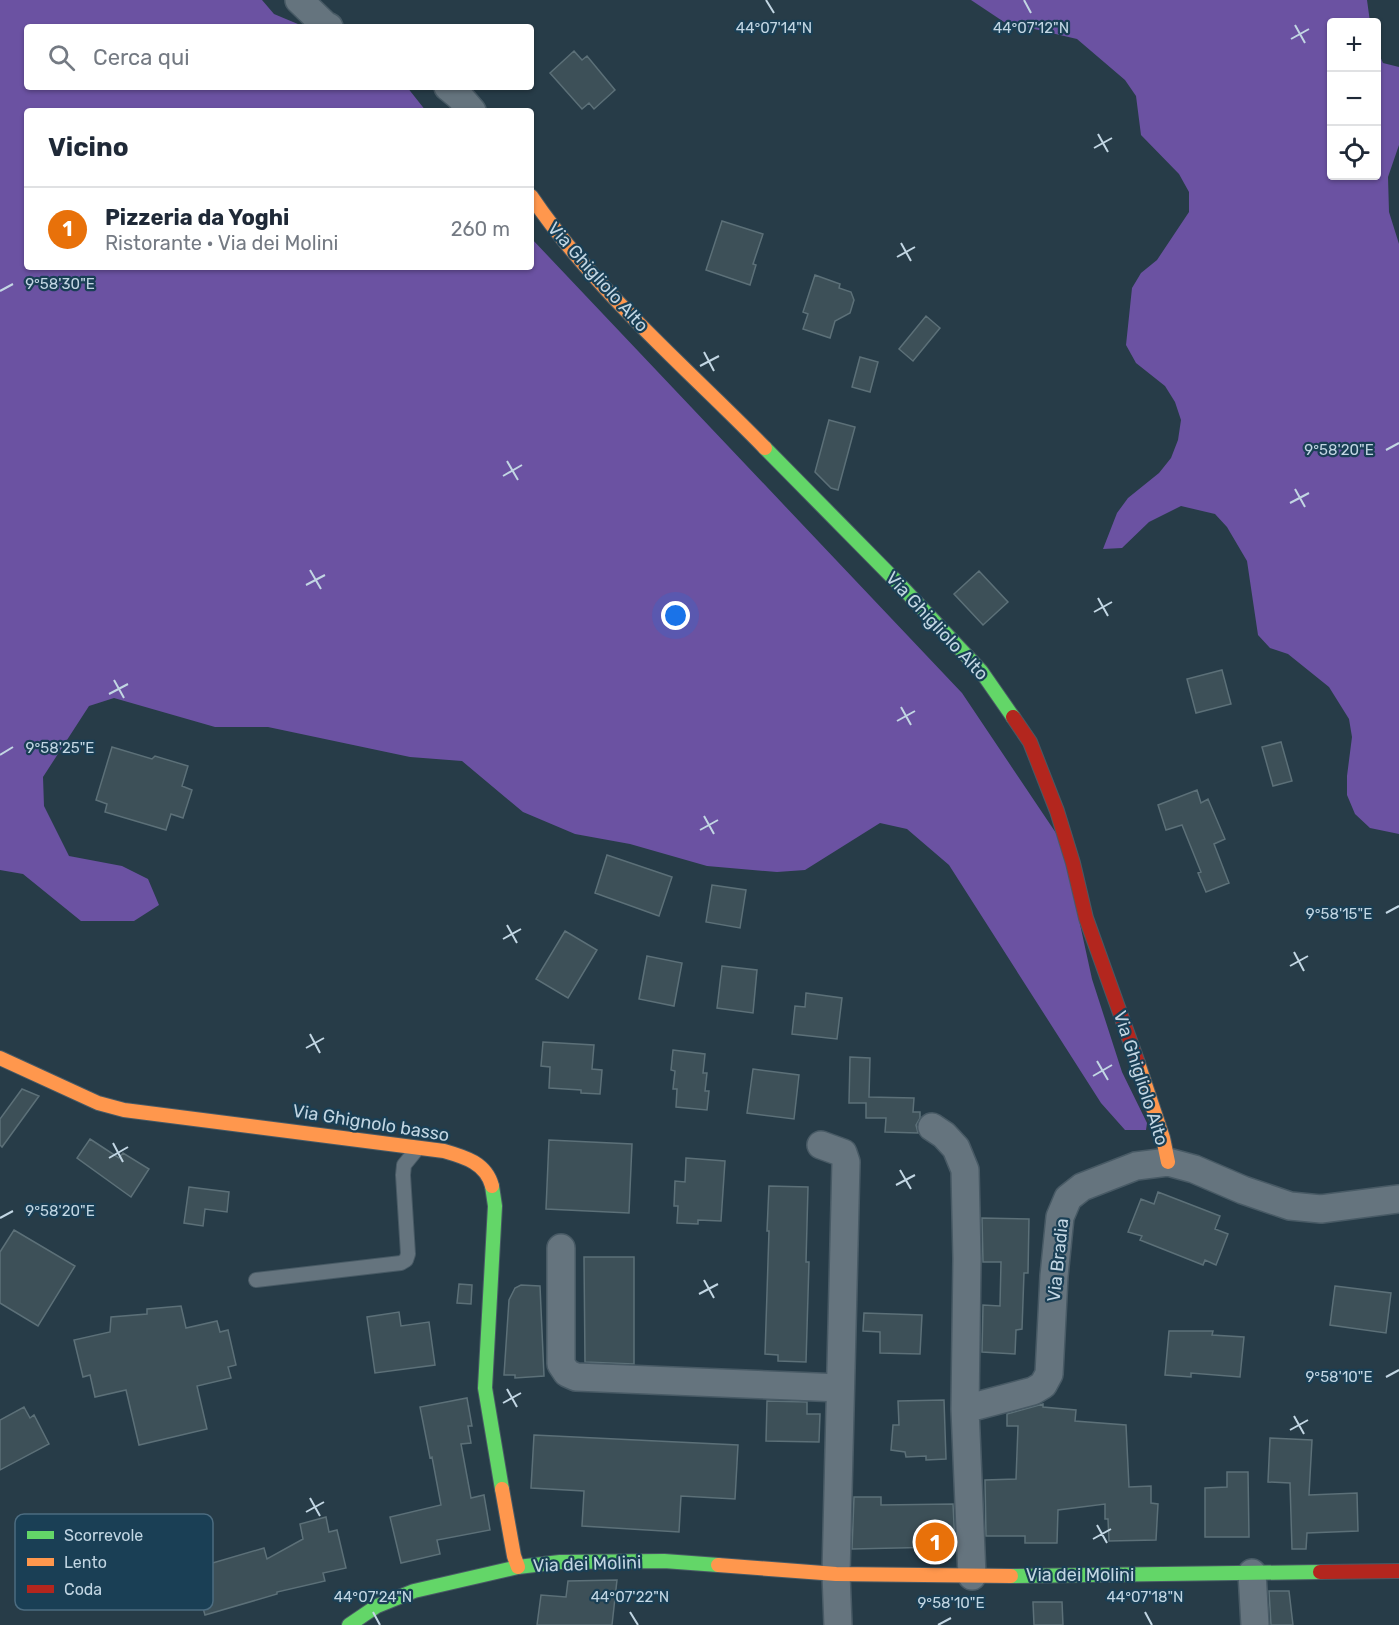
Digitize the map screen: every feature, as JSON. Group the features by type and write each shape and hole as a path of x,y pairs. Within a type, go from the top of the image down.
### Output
{"street":[{"path":"298,0 324,24"},
{"path":"452,90 469,108"},
{"name":"Via Ghigliolo Alto","path":"534,200 592,274 641,327 737,419 981,671 1030,742 1057,811 1073,863 1086,918 1163,1138 1168,1162"},
{"name":"Via Ghignolo basso","path":"0,1058 98,1103 124,1110 436,1149 466,1157 482,1167 492,1183 495,1206 485,1388 514,1557 518,1567"},
{"path":"932,1127 944,1135 956,1148 965,1170 967,1259 965,1409 972,1576"},
{"path":"821,1145 843,1153 846,1162 836,1574 838,1625"},
{"name":"Via Bradia","path":"965,1409 1033,1390 1043,1385 1049,1374 1060,1218 1068,1198 1082,1187 1136,1166 1168,1162 1194,1169 1243,1190 1290,1206 1321,1209 1399,1198"},
{"path":"561,1248 561,1364 567,1373 576,1377 840,1388"},
{"name":"Via dei Molini","path":"349,1625 377,1606 414,1591 518,1567 560,1562 664,1561 836,1574 972,1576 1399,1571"},
{"path":"1252,1574 1255,1625"}],"lane":[{"path":"256,1280 401,1263 406,1260 408,1254 404,1165 419,1148"}],"shaded area":[{"path":"0,0 262,0 274,14 298,24 24,24 24,90 409,90 424,108 24,108 24,270 534,270 534,241 962,693 1062,842 1092,979 1122,1072 1147,1123 1146,1130 1125,1130 1101,1103 949,865 907,829 880,823 805,870 777,872 707,866 630,844 575,834 523,812 462,761 410,757 268,727 215,727 114,698 89,706 43,777 44,806 69,856 122,866 148,879 159,905 134,921 81,921 23,874 0,870"},
{"path":"971,0 1367,0 1369,18 1327,18 1327,180 1381,180 1381,59 1383,63 1399,67 1399,145 1388,177 1389,212 1399,244 1399,834 1370,828 1355,814 1347,795 1352,737 1349,719 1329,687 1288,654 1270,648 1258,635 1247,561 1227,527 1215,514 1181,506 1149,522 1122,548 1103,549 1117,513 1128,498 1159,473 1171,458 1178,440 1181,420 1175,402 1165,386 1136,363 1126,345 1132,288 1141,273 1157,260 1189,212 1189,192 1179,174 1141,135 1136,96 1125,80 1077,39 1004,22"}],"building":[{"path":"574,51 582,60 587,56 615,90 594,109 589,103 582,109 550,73"},
{"path":"722,221 763,234 753,264 756,265 750,285 706,270"},
{"path":"815,275 840,284 839,288 851,292 854,300 850,313 835,321 830,338 803,329 808,314 803,312"},
{"path":"926,316 940,328 913,361 899,349"},
{"path":"860,357 878,362 870,392 852,387"},
{"path":"829,420 855,427 838,490 831,488 815,472"},
{"path":"979,571 1008,602 983,625 954,594"},
{"path":"1222,670 1231,704 1196,713 1187,679"},
{"path":"1281,742 1292,781 1273,786 1262,747"},
{"path":"112,747 152,759 155,756 188,766 182,786 192,790 183,818 171,814 166,830 105,812 107,804 96,800"},
{"path":"1197,790 1201,803 1208,799 1225,839 1214,844 1229,883 1206,892 1198,873 1201,872 1182,825 1166,830 1158,805"},
{"path":"607,855 672,877 659,916 595,893"},
{"path":"712,885 746,890 740,928 706,922"},
{"path":"565,931 597,950 568,998 536,979"},
{"path":"647,956 682,963 674,1006 639,999"},
{"path":"722,966 757,970 753,1013 717,1008"},
{"path":"806,993 842,998 837,1039 792,1034 795,1006 805,1007"},
{"path":"543,1042 594,1045 592,1069 602,1070 600,1094 549,1088 550,1067 541,1066"},
{"path":"673,1050 705,1054 703,1073 707,1073 705,1091 709,1091 707,1110 676,1107 677,1089 673,1089 675,1071 671,1070"},
{"path":"850,1057 870,1058 869,1097 914,1098 913,1112 920,1112 916,1125 918,1133 885,1132 886,1118 866,1118 866,1103 849,1103"},
{"path":"753,1069 799,1075 794,1119 747,1113"},
{"path":"22,1089 39,1096 2,1147 0,1145 0,1119"},
{"path":"90,1139 119,1158 123,1153 149,1169 131,1197 77,1158"},
{"path":"549,1140 632,1144 629,1213 546,1209"},
{"path":"686,1158 725,1161 721,1221 698,1220 698,1224 677,1223 678,1206 674,1206 675,1181 685,1182"},
{"path":"769,1186 808,1187 806,1262 809,1262 806,1362 778,1361 778,1355 765,1354"},
{"path":"189,1187 229,1192 227,1212 205,1209 203,1226 184,1223"},
{"path":"1158,1192 1220,1216 1215,1229 1228,1234 1216,1265 1205,1260 1203,1265 1140,1240 1142,1236 1128,1232 1141,1199 1154,1204"},
{"path":"982,1218 1029,1219 1028,1273 1024,1273 1022,1329 1016,1330 1015,1354 982,1352 983,1305 1000,1306 1001,1262 983,1262"},
{"path":"14,1230 75,1266 38,1326 0,1303 0,1252"},
{"path":"584,1257 634,1257 634,1364 585,1362"},
{"path":"459,1284 472,1285 471,1304 457,1303"},
{"path":"521,1285 540,1286 544,1376 515,1378 515,1375 504,1375 509,1300 515,1288"},
{"path":"1335,1286 1391,1293 1386,1333 1330,1325"},
{"path":"181,1306 186,1328 217,1321 220,1332 228,1330 236,1365 228,1367 231,1378 197,1386 207,1429 139,1445 126,1390 95,1397 90,1375 83,1377 74,1340 110,1332 111,1317 147,1314 147,1309"},
{"path":"399,1312 401,1326 429,1322 435,1365 375,1373 367,1317"},
{"path":"864,1313 922,1315 920,1354 880,1353 880,1332 863,1331"},
{"path":"1169,1331 1213,1331 1212,1335 1244,1337 1240,1377 1191,1373 1191,1377 1165,1375"},
{"path":"467,1398 472,1426 468,1426 471,1443 461,1444 471,1498 484,1495 490,1530 437,1540 440,1554 401,1563 390,1517 441,1505 420,1407"},
{"path":"944,1400 946,1459 926,1460 926,1456 906,1457 905,1452 891,1450 893,1425 899,1425 898,1401"},
{"path":"767,1401 807,1402 807,1414 820,1414 819,1442 766,1441"},
{"path":"1043,1404 1043,1407 1076,1410 1075,1421 1126,1425 1129,1487 1151,1486 1151,1503 1158,1504 1156,1540 1109,1541 1105,1504 1058,1510 1057,1543 1025,1543 1025,1536 986,1536 985,1480 1016,1479 1018,1426 1007,1426 1007,1414"},
{"path":"24,1407 30,1418 34,1415 49,1444 0,1470 0,1420"},
{"path":"534,1435 738,1445 735,1499 681,1496 679,1532 582,1526 584,1491 531,1488"},
{"path":"1270,1438 1312,1440 1309,1495 1357,1493 1358,1531 1307,1533 1306,1549 1292,1549 1290,1483 1268,1482"},
{"path":"1227,1472 1248,1472 1249,1537 1205,1537 1205,1488 1227,1487"},
{"path":"854,1497 881,1497 881,1505 953,1504 955,1544 942,1545 942,1547 852,1549"},
{"path":"326,1517 329,1532 337,1530 346,1568 323,1573 325,1581 277,1592 277,1594 205,1615 204,1610 213,1610 213,1563 264,1548 267,1559 303,1539 300,1524"},
{"path":"617,1580 612,1625 537,1625 541,1595 566,1597 568,1581"},
{"path":"1269,1591 1289,1591 1293,1625 1271,1625"},
{"path":"1033,1602 1062,1602 1063,1625 1034,1625"}],"traffic: fast":[{"path":"765,448 981,671 1013,717"},
{"path":"492,1186 495,1206 485,1388 502,1489"},
{"path":"349,1625 377,1606 414,1591 518,1567 560,1562 664,1561 718,1565"},
{"path":"1011,1576 1320,1572"}],"traffic: slow":[{"path":"534,200 556,231 613,296 765,448"},
{"path":"0,1058 98,1103 124,1110 444,1151 480,1166 492,1186"},
{"path":"1138,1063 1163,1138 1168,1162"},
{"path":"502,1489 518,1567"},
{"path":"718,1565 836,1574 1011,1576"}],"traffic: jam":[{"path":"1013,717 1030,742 1057,811 1073,863 1086,918 1138,1063"},
{"path":"1320,1572 1399,1571"}],"place":[{"name":"Pizzeria da Yoghi","path":"935,1542"}]}
